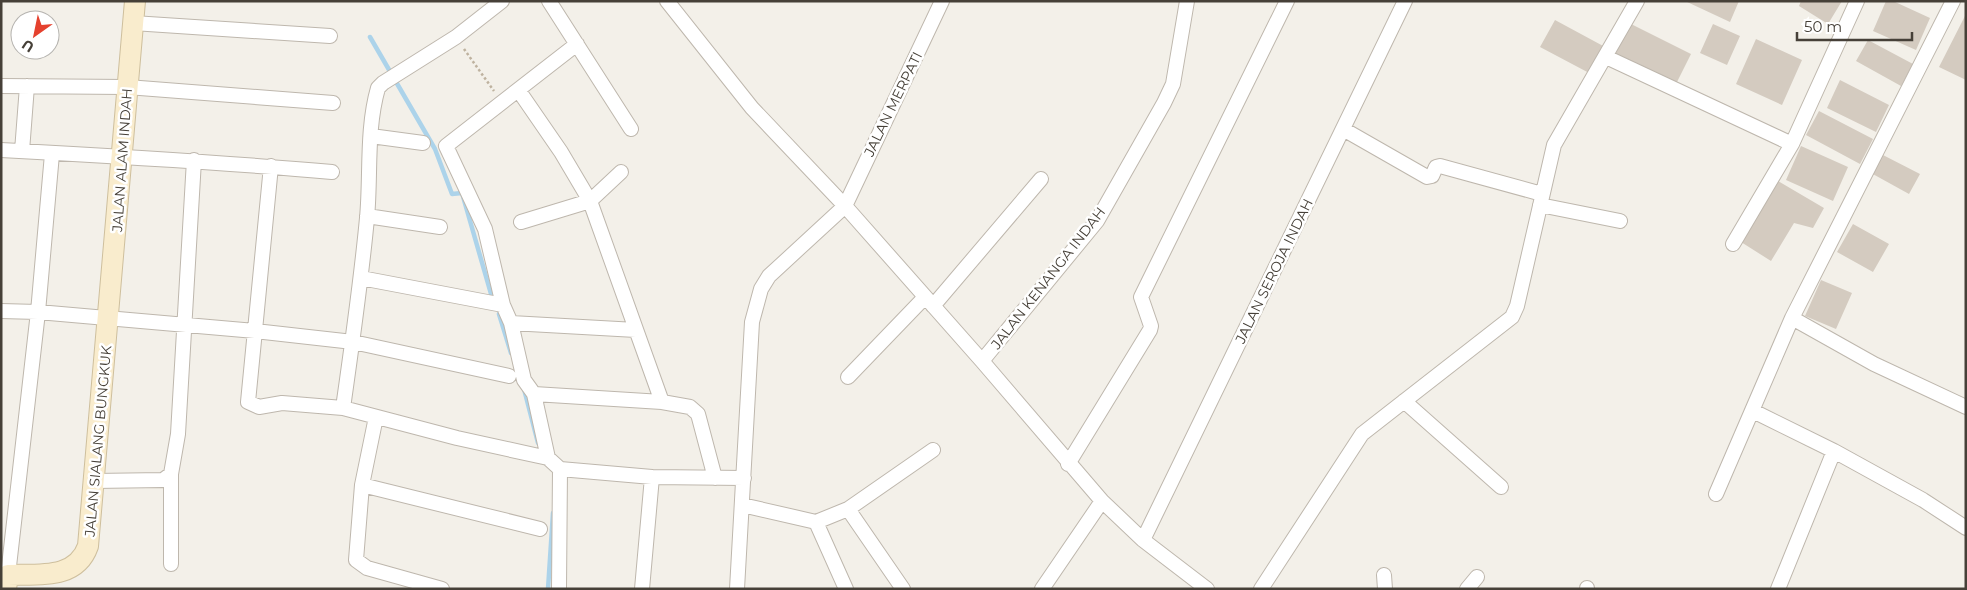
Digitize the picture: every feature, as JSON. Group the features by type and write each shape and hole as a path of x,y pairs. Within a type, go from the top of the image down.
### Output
{"street":[{"name":"JALAN ALAM INDAH","path":"109,318 135,1"},
{"path":"343,408 361,278 367,216 371,136 377,94 383,83 456,37 502,1"},
{"path":"549,1 631,129"},
{"path":"667,1 752,108 845,206 982,361 1068,464 1102,501 1143,540 1200,587"},
{"name":"JALAN MERPATI","path":"845,206 942,1"},
{"name":"JALAN KENANGA INDAH","path":"982,361 1097,221 1155,120 1173,84 1187,1"},
{"path":"1068,464 1152,326 1142,296 1287,1"},
{"name":"JALAN SEROJA INDAH","path":"1143,540 1405,1"},
{"path":"1261,589 1357,440 1512,317 1517,306 1554,145 1637,1"},
{"path":"1733,244 1792,144 1857,1"},
{"path":"1716,494 1792,318 1952,1"},
{"path":"133,23 330,36"},
{"path":"548,458 534,394 524,380 511,323 503,305 485,229 446,146 577,44"},
{"path":"1606,57 1792,144"},
{"path":"1,86 127,87 333,103"},
{"path":"22,151 27,86"},
{"path":"519,91 562,152 590,201 662,402"},
{"path":"1343,129 1427,177 1432,176 1436,167 1440,166 1541,199 1620,221"},
{"path":"371,136 423,143"},
{"path":"1,150 52,154 123,155 332,172"},
{"path":"7,582 38,312 52,154"},
{"path":"171,564 171,474 178,434 194,160"},
{"path":"271,166 248,402 259,407 282,403 343,408 457,438 548,458 560,469 652,477 744,478"},
{"path":"521,222 590,201 622,172"},
{"path":"848,377 929,302 1041,179"},
{"path":"737,589 752,322 761,289 777,268 845,206"},
{"path":"367,216 440,227"},
{"path":"361,278 503,305"},
{"path":"1,311 109,318 353,342 509,376"},
{"name":"JALAN SIALANG BUNGKUK","path":"7,582 70,569 84,559 88,546 109,318"},
{"path":"1792,318 1881,367 1966,407"},
{"path":"511,323 636,330"},
{"path":"534,394 662,402 690,407 698,414 714,478"},
{"path":"1404,401 1501,487"},
{"path":"1753,410 1923,500 1966,528"},
{"path":"376,416 362,485 356,560 367,568 442,589"},
{"path":"742,505 816,522 848,509 933,450"},
{"path":"1778,589 1834,452"},
{"path":"559,589 560,469"},
{"path":"94,481 163,480 171,474"},
{"path":"642,589 652,477"},
{"path":"362,485 540,529"},
{"path":"1042,589 1102,501"},
{"path":"848,509 903,589"},
{"path":"816,522 846,589"},
{"path":"1467,589 1477,577"}],"path":[{"path":"456,37 502,103"}],"building":[{"path":"1685,1 1739,1 1730,22"},
{"path":"1801,1 1842,1 1828,24 1799,6"},
{"path":"1886,1 1893,1 1930,18 1916,50 1873,31"},
{"path":"1966,14 1966,80 1939,67"},
{"path":"1555,20 1605,47 1591,74 1540,47"},
{"path":"1629,23 1691,54 1674,88 1612,58"},
{"path":"1713,24 1740,36 1727,65 1700,53"},
{"path":"1756,39 1802,60 1782,105 1736,84"},
{"path":"1868,40 1913,64 1901,86 1856,61"},
{"path":"1840,80 1889,105 1876,132 1827,108"},
{"path":"1819,111 1873,139 1860,164 1806,135"},
{"path":"1801,146 1848,167 1833,201 1786,180"},
{"path":"1881,154 1920,174 1909,194 1871,173"},
{"path":"1778,181 1824,208 1813,228 1794,223 1771,261 1741,242"},
{"path":"1853,224 1889,244 1873,272 1837,252"},
{"path":"1821,280 1852,293 1836,329 1805,316"}],"waterway":[{"path":"370,37 435,149 452,194 462,193 491,294"},
{"path":"499,314 511,353"},
{"path":"524,389 538,443"},
{"path":"548,589 553,513"}]}
